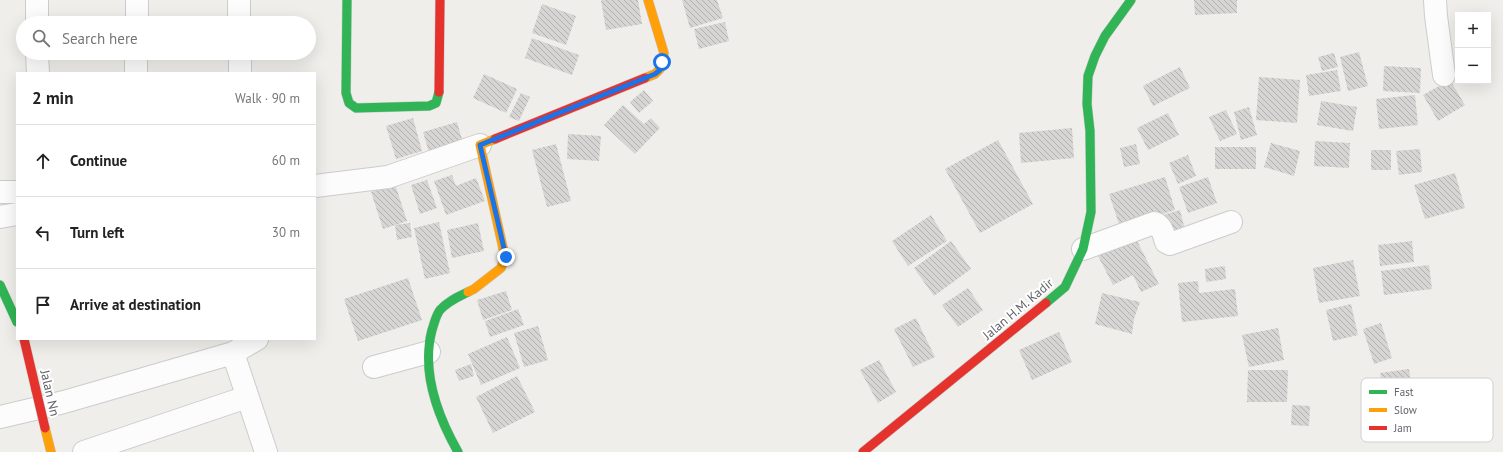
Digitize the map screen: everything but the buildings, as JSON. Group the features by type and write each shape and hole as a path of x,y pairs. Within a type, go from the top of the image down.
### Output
{"street":[{"path":"37,0 37,16"},
{"path":"137,0 137,16"},
{"path":"239,0 239,16"},
{"path":"347,0 346,93 348,103 356,108 429,106 436,103 439,94 440,0"},
{"path":"316,186 388,177 480,145 655,74 660,70 664,53 648,0"},
{"name":"Jalan H.M. Kadir","path":"863,452 1065,287 1083,249 1091,212 1090,131 1087,104 1088,76 1094,56 1105,36 1131,0"},
{"path":"1435,0 1444,75"},
{"path":"37,60 38,72"},
{"path":"136,60 136,72"},
{"path":"240,60 240,72"},
{"path":"458,452 439,414 428,366 429,343 439,311 452,300 474,289 501,268 506,257 480,145"},
{"path":"0,192 16,192"},
{"path":"0,217 16,214"},
{"path":"1083,249 1154,223 1158,224 1166,242 1170,244 1231,222"},
{"path":"0,285 16,320"},
{"name":"Jalan Nn","path":"24,340 50,452"},
{"path":"0,417 64,402 233,354 255,340"},
{"path":"374,367 429,352"},
{"path":"233,354 266,452"},
{"path":"84,452 247,397"}],"traffic: fast":[{"path":"347,0 346,93 349,103 356,108 429,106 436,103 439,92"},
{"path":"1046,303 1065,287 1083,249 1091,212 1090,131 1087,104 1088,76 1095,56 1105,36 1131,0"},
{"path":"0,285 16,320"},
{"path":"458,452 450,438 438,408 433,393 428,362 429,346 436,317 443,307 468,292"}],"traffic: slow":[{"path":"645,78 655,74 660,69 664,53 648,0"},
{"path":"468,292 501,268 505,257 480,145 495,139"},
{"path":"45,428 51,452"}],"traffic: jam":[{"path":"439,92 440,0"},
{"path":"495,139 645,78"},
{"path":"863,452 1046,303"},
{"path":"24,340 36,390"},
{"path":"36,390 45,428"}],"route":[{"path":"506,257 480,145 655,74 660,70 662,62"}]}
